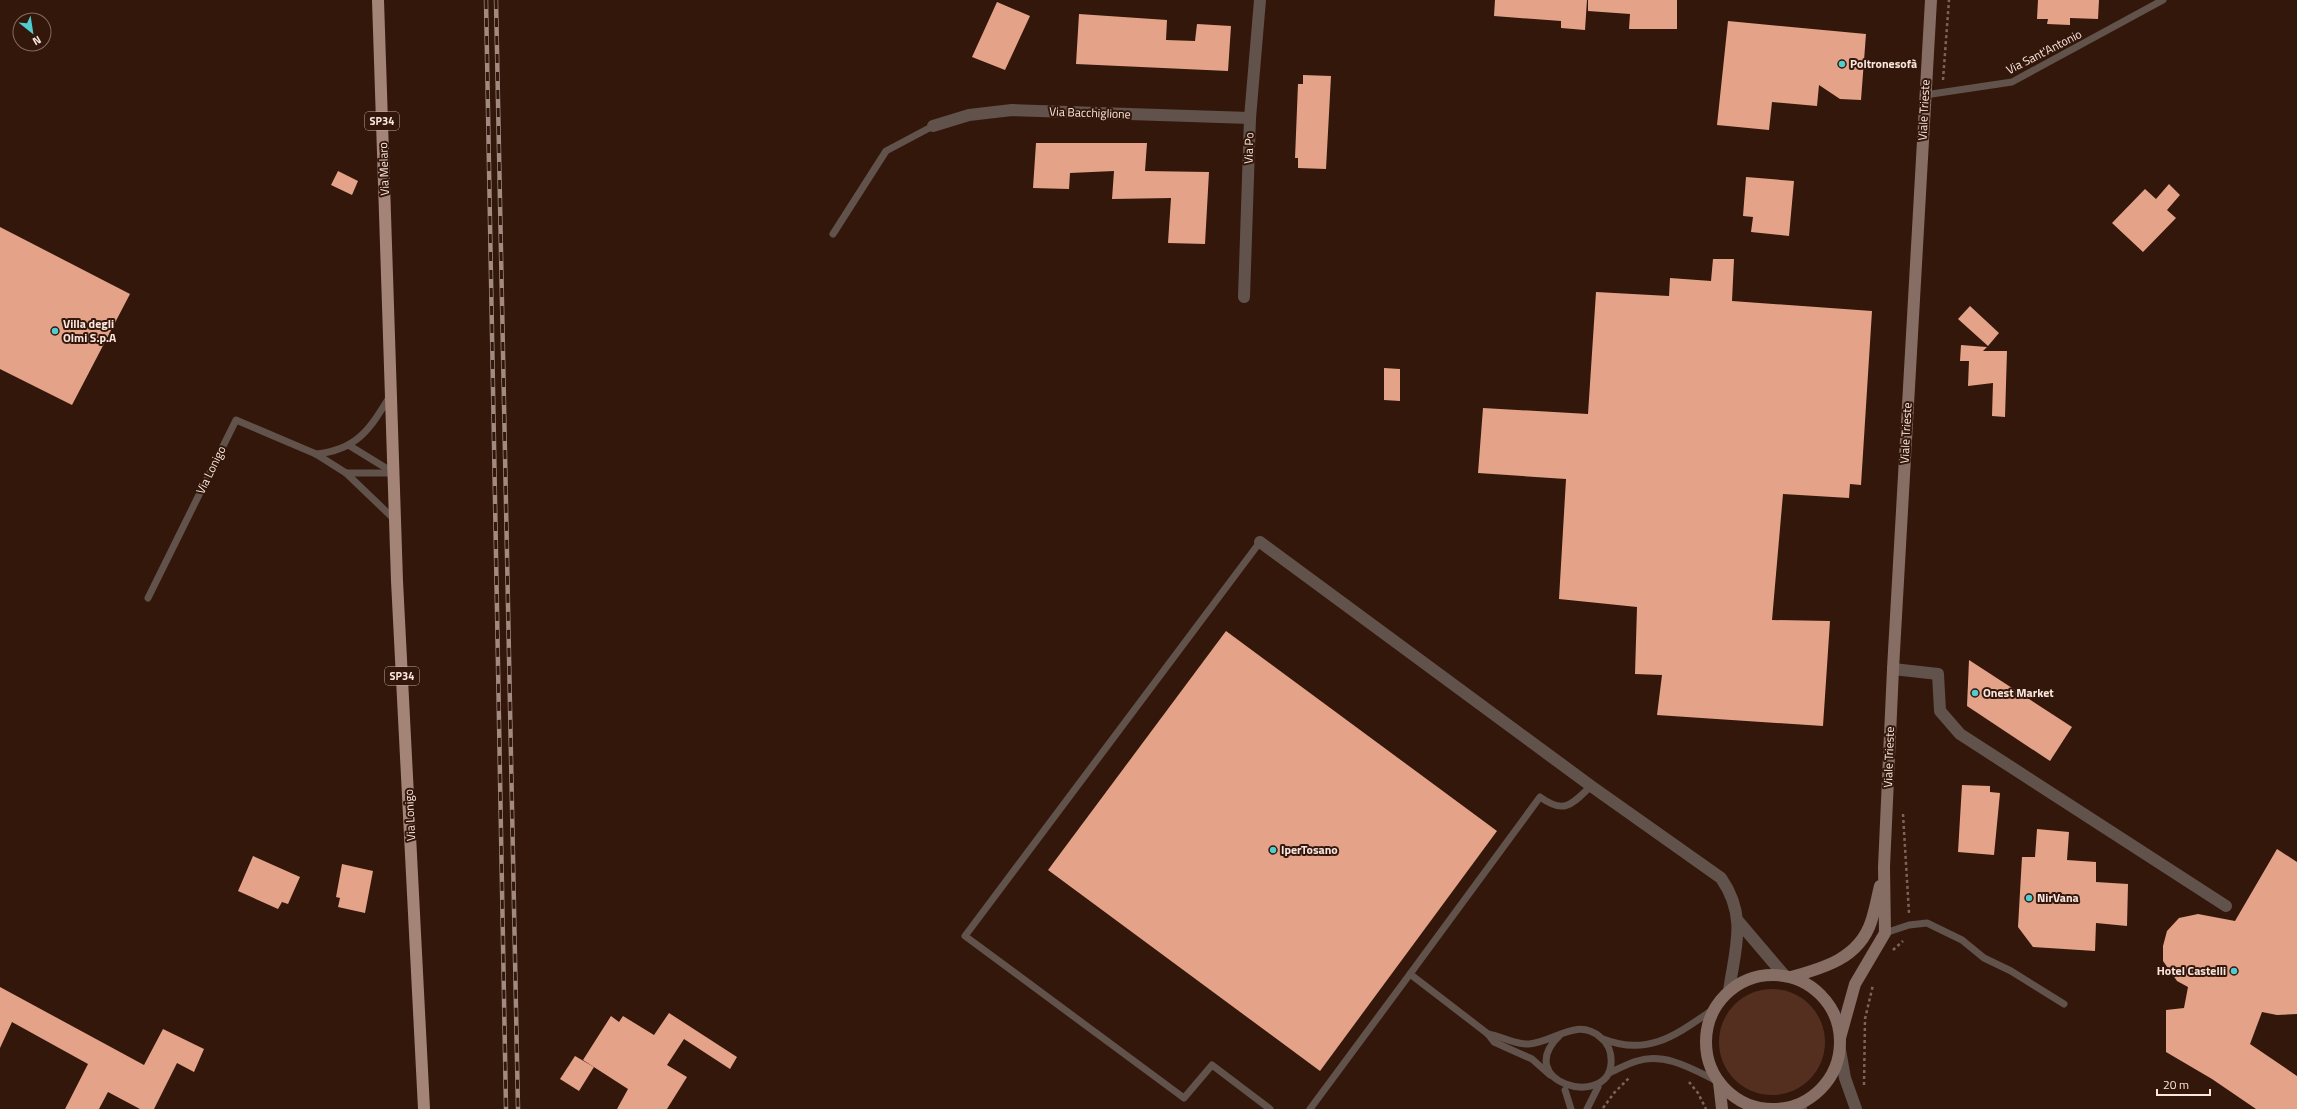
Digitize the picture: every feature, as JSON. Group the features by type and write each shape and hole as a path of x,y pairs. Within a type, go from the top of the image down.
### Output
{"main road":[{"name":"Via Melaro","path":"378,0 387,243"},
{"name":"Viale Trieste","path":"1884,867 1871,923 1862,939 1850,953 1824,968 1787,976 1753,978 1742,982 1729,991 1714,1009 1708,1022 1705,1043 1709,1065 1719,1082 1739,1100 1751,1106 1778,1109 1798,1107 1821,1089 1836,1064 1855,984 1885,933 1884,867 1893,669 1925,95 1932,0"},
{"name":"Via Lonigo","path":"387,243 395,520 424,1109"},
{"name":"Viale Trieste","path":"1787,976 1806,983 1820,993 1830,1007 1837,1022 1840,1044"},
{"name":"Viale Trieste","path":"1719,1082 1722,1109"}],"street":[{"name":"Via Po","path":"1244,297 1250,118 1260,0"},
{"name":"Via Bacchiglione","path":"933,126 969,115 1012,110 1250,118"},
{"path":"1260,542 1591,786 1721,878 1734,901 1738,921 1729,991"},
{"path":"1893,669 1938,674 1940,711 1960,734 2226,906"},
{"path":"1738,921 1787,976"},
{"path":"1840,1044 1845,1078 1856,1109"}],"lane":[{"name":"Via Sant'Antonio","path":"1925,95 2012,82 2163,0"},
{"path":"833,234 886,151 933,126"},
{"path":"316,454 329,453 350,446 372,424 392,393"},
{"name":"Via Lonigo","path":"148,598 236,420 316,454 346,473 395,520"},
{"path":"350,446 394,473"},
{"path":"346,473 394,473"},
{"path":"1260,542 966,936 1184,1098 1212,1065 1270,1109"},
{"path":"1310,1109 1540,797 1555,807 1561,807 1576,800 1591,786"},
{"path":"1885,933 1909,925 1928,923 1962,940 1984,958 2012,971 2064,1004"},
{"path":"1410,974 1488,1034 1494,1042 1532,1059 1565,1090 1571,1109"},
{"path":"1550,1075 1548,1068 1548,1053 1550,1046 1566,1031 1582,1029 1590,1030 1603,1039 1619,1045 1655,1044 1680,1032 1714,1009"},
{"path":"1488,1034 1498,1035 1512,1042 1529,1044 1560,1035"},
{"path":"1587,1109 1598,1087 1609,1073 1611,1066 1610,1052 1603,1039"},
{"path":"1609,1073 1638,1061 1659,1058 1680,1064 1719,1082"},
{"path":"1565,1090 1582,1093 1598,1087"}],"path":[{"path":"1942,92 1949,0"},
{"path":"1888,956 1903,940 1910,937 1908,880 1902,811"},
{"path":"1864,1092 1865,1019 1874,981"},
{"path":"1602,1109 1614,1093 1635,1074"},
{"path":"1685,1078 1698,1094 1706,1109"}],"shaded area":[{"path":"1772,989 1792,993 1809,1005 1821,1022 1825,1042 1821,1062 1809,1079 1792,1091 1772,1095 1752,1091 1735,1079 1723,1062 1719,1042 1723,1022 1735,1005 1752,993"}],"building":[{"path":"1495,0 1587,0 1585,30 1561,28 1561,21 1494,16"},
{"path":"1588,0 1677,0 1677,29 1629,29 1630,14 1588,11"},
{"path":"2038,0 2099,0 2098,19 2070,18 2070,25 2047,24 2048,19 2037,19"},
{"path":"997,2 1030,16 1005,70 972,57"},
{"path":"1079,14 1167,20 1166,40 1195,41 1197,24 1231,26 1228,71 1076,64"},
{"path":"1728,21 1866,34 1861,100 1840,99 1819,85 1817,106 1772,102 1769,130 1717,125"},
{"path":"1303,75 1331,76 1326,169 1298,168 1298,158 1295,158 1298,84 1303,84"},
{"path":"1036,143 1147,143 1145,171 1209,172 1205,244 1168,243 1171,198 1112,199 1114,171 1070,173 1069,189 1033,188"},
{"path":"338,171 358,181 352,195 331,185"},
{"path":"1746,177 1794,181 1789,236 1751,232 1753,217 1743,216"},
{"path":"2169,184 2180,195 2167,210 2176,218 2143,252 2112,223 2145,189 2156,199"},
{"name":"Villa degli Olmi S.p.A","path":"0,227 130,294 72,405 0,369"},
{"path":"1713,259 1734,259 1732,301 1872,311 1861,485 1850,484 1849,498 1783,494 1772,620 1830,621 1823,726 1657,715 1662,675 1635,674 1637,607 1559,599 1566,479 1478,473 1483,408 1588,414 1596,292 1669,296 1670,278 1711,281"},
{"path":"1970,306 1999,333 1988,346 1958,319"},
{"path":"1961,345 1987,347 1983,351 2007,351 2005,417 1992,416 1993,383 1968,386 1969,361 1960,361"},
{"path":"1384,368 1400,369 1400,401 1384,400"},
{"name":"IperTosano","path":"1226,631 1497,831 1320,1071 1048,870"},
{"path":"1969,660 2072,727 2050,761 1967,706"},
{"path":"1962,785 1990,786 1990,792 2000,793 1994,855 1958,852"},
{"path":"2037,829 2069,832 2067,860 2096,862 2096,882 2128,884 2127,926 2096,923 2095,951 2033,947 2018,927 2022,857 2035,857"},
{"name":"Hotel Castelli","path":"2277,849 2297,862 2297,1014 2277,1015 2262,1012 2250,1044 2297,1076 2297,1109 2256,1109 2212,1079 2166,1052 2166,1010 2184,1008 2188,987 2177,981 2163,961 2163,946 2167,931 2179,918 2198,914 2235,921"},
{"path":"253,856 300,877 288,904 282,902 278,909 238,891"},
{"path":"342,864 373,871 365,913 338,907 340,898 336,897"},
{"path":"0,987 144,1065 163,1029 204,1049 194,1072 177,1063 154,1109 140,1109 108,1092 99,1109 65,1109 88,1064 12,1022 0,1048"},
{"path":"669,1013 737,1057 730,1069 684,1039 667,1065 687,1077 667,1109 617,1109 628,1089 583,1060 611,1016 619,1022 623,1016 654,1035"},
{"path":"575,1056 594,1067 579,1091 560,1079"}],"railway":[{"path":"486,0 506,1109"},
{"path":"496,0 518,1109"}],"place":[{"name":"Poltronesofà","path":"1842,64"},
{"name":"Villa degli Olmi S.p.A","path":"55,331"},
{"name":"Onest Market","path":"1975,693"},
{"name":"IperTosano","path":"1273,850"},
{"name":"NirVana","path":"2029,898"},
{"name":"Hotel Castelli","path":"2234,971"}]}
